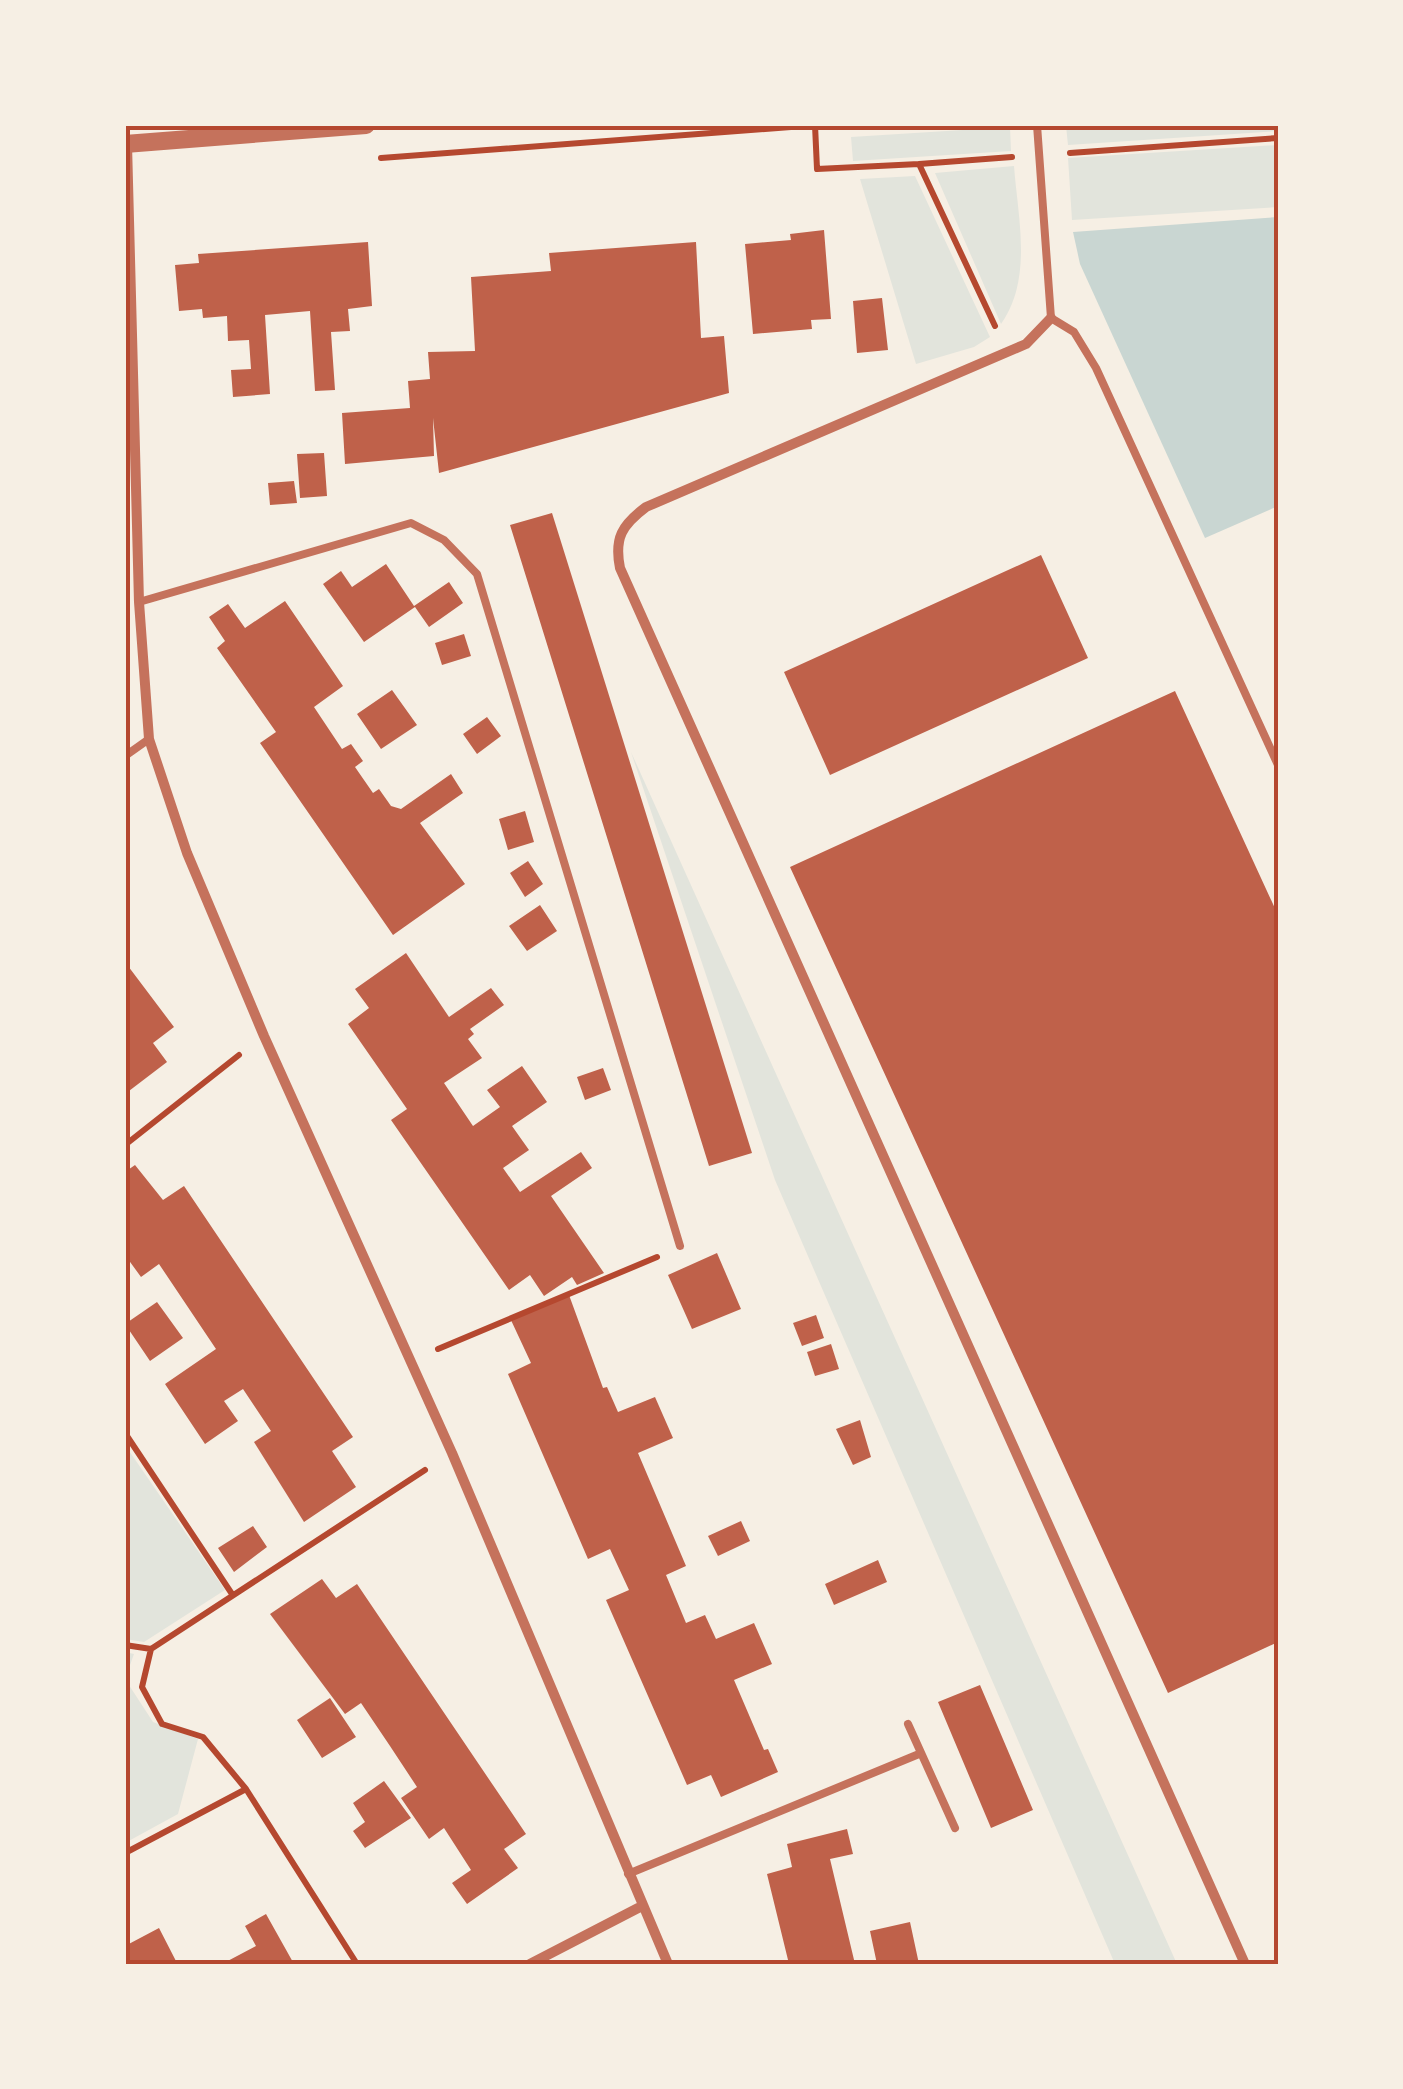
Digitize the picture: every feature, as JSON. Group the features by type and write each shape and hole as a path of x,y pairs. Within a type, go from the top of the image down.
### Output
{"street":[{"path":"366,125 207,131 126,144 139,602 149,740 188,853 264,1036 452,1454 668,1964"},
{"path":"1050,318 1026,344 646,508 625,522 616,546 620,568 1244,1964"},
{"path":"125,546 138,541"},
{"path":"530,1964 642,1906"}],"lane":[{"path":"1037,125 1050,318 1074,332 1096,368 1278,765"},
{"path":"139,602 411,523 444,540 477,574 680,1246"},
{"path":"125,756 149,740"},
{"path":"908,1724 955,1828"},
{"path":"628,1874 919,1754"}],"path":[{"path":"366,159 816,125 817,169 919,164"},
{"path":"125,1145 264,1036"},
{"path":"409,1360 680,1246"},
{"path":"125,1433 232,1594"},
{"path":"125,1645 150,1649 452,1454"},
{"path":"150,1649 142,1687 162,1724 203,1737 246,1789 357,1964"},
{"path":"125,1853 246,1789"}],"shaded area":[{"path":"1278,125 1278,131 1068,145 1066,126"},
{"path":"1010,127 1011,151 853,161 851,137"},
{"path":"1278,145 1278,207 1072,220 1068,158"},
{"path":"1014,166 1020,268 1011,306 1001,324 935,173"},
{"path":"915,176 990,337 974,347 916,364 860,179"},
{"path":"1278,217 1278,506 1205,538 1080,264 1073,232"},
{"path":"631,752 1177,1964 1115,1964 775,1180"},
{"path":"125,1445 225,1590 144,1642 125,1639"},
{"path":"125,1652 134,1654 125,1679"},
{"path":"125,1679 153,1722 198,1739 178,1814 125,1843"}],"building":[{"path":"824,230 831,319 811,320 812,329 753,334 745,244 791,240 790,234"},
{"path":"368,242 372,306 348,309 350,331 331,332 335,390 315,391 310,311 265,315 270,394 233,397 231,370 251,369 249,340 228,341 227,316 203,318 202,309 179,311 175,265 199,263 198,254"},
{"path":"696,242 701,338 724,336 729,393 439,473 433,418 434,456 345,464 342,413 410,408 408,381 430,379 428,352 475,351 471,277 551,271 549,253"},
{"path":"882,298 888,350 857,353 853,301"},
{"path":"324,453 327,496 300,498 297,454"},
{"path":"294,481 297,503 270,505 268,483"},
{"path":"552,513 752,1153 709,1166 510,525"},
{"path":"1041,555 1088,658 830,775 784,672"},
{"path":"386,564 414,606 449,582 463,603 429,627 415,607 364,642 323,584 341,571 352,587"},
{"path":"285,601 343,686 314,707 342,749 351,744 363,761 355,767 373,793 379,789 391,806 401,809 451,774 463,793 420,823 465,884 393,935 260,743 276,732 217,648 225,641 209,617 228,604 245,628"},
{"path":"464,634 471,656 442,665 435,643"},
{"path":"392,690 417,725 381,749 357,714"},
{"path":"1175,691 1278,915 1278,1642 1168,1693 790,867"},
{"path":"487,717 501,736 477,754 463,734"},
{"path":"525,811 534,842 508,850 499,819"},
{"path":"528,861 543,884 525,897 510,873"},
{"path":"540,905 557,931 527,951 509,926"},
{"path":"406,953 449,1017 491,988 504,1005 470,1029 474,1034 468,1039 482,1058 444,1083 473,1126 500,1107 487,1090 522,1066 547,1102 512,1126 529,1150 503,1168 520,1192 581,1152 592,1168 551,1196 604,1273 577,1285 572,1277 544,1296 530,1275 509,1290 391,1120 407,1109 348,1024 369,1008 355,989"},
{"path":"125,962 174,1027 153,1043 167,1062 125,1094"},
{"path":"603,1068 611,1090 585,1100 577,1077"},
{"path":"135,1165 163,1200 184,1186 353,1437 332,1451 356,1487 304,1522 254,1442 271,1431 243,1389 224,1401 238,1421 205,1444 165,1384 216,1349 159,1264 141,1277 125,1255 125,1172"},
{"path":"717,1253 741,1309 692,1329 668,1275"},
{"path":"569,1295 603,1388 607,1387 618,1412 655,1397 673,1438 638,1453 686,1566 666,1575 686,1623 705,1615 716,1639 754,1623 772,1664 734,1680 764,1750 768,1749 778,1772 721,1797 711,1775 687,1785 606,1600 629,1590 610,1549 588,1559 508,1374 531,1363 510,1318"},
{"path":"157,1302 183,1338 150,1361 125,1324"},
{"path":"816,1315 824,1338 802,1346 793,1323"},
{"path":"831,1344 839,1369 815,1376 807,1352"},
{"path":"860,1420 871,1457 853,1465 836,1429"},
{"path":"741,1521 750,1541 718,1556 708,1536"},
{"path":"253,1526 267,1547 234,1572 218,1548"},
{"path":"878,1560 887,1582 834,1605 825,1584"},
{"path":"322,1579 336,1598 357,1584 526,1834 504,1849 518,1868 467,1904 452,1883 471,1870 444,1828 429,1839 401,1798 417,1787 361,1703 345,1714 270,1614"},
{"path":"980,1685 1033,1810 991,1828 938,1702"},
{"path":"330,1698 356,1737 322,1758 297,1720"},
{"path":"384,1781 411,1818 365,1848 353,1831 365,1822 353,1803"},
{"path":"847,1829 853,1854 830,1859 855,1964 789,1964 767,1874 792,1867 787,1844"},
{"path":"266,1914 294,1964 222,1964 256,1946 245,1926"},
{"path":"910,1922 919,1964 877,1964 870,1931"},
{"path":"159,1928 177,1963 125,1964 125,1946"}]}
